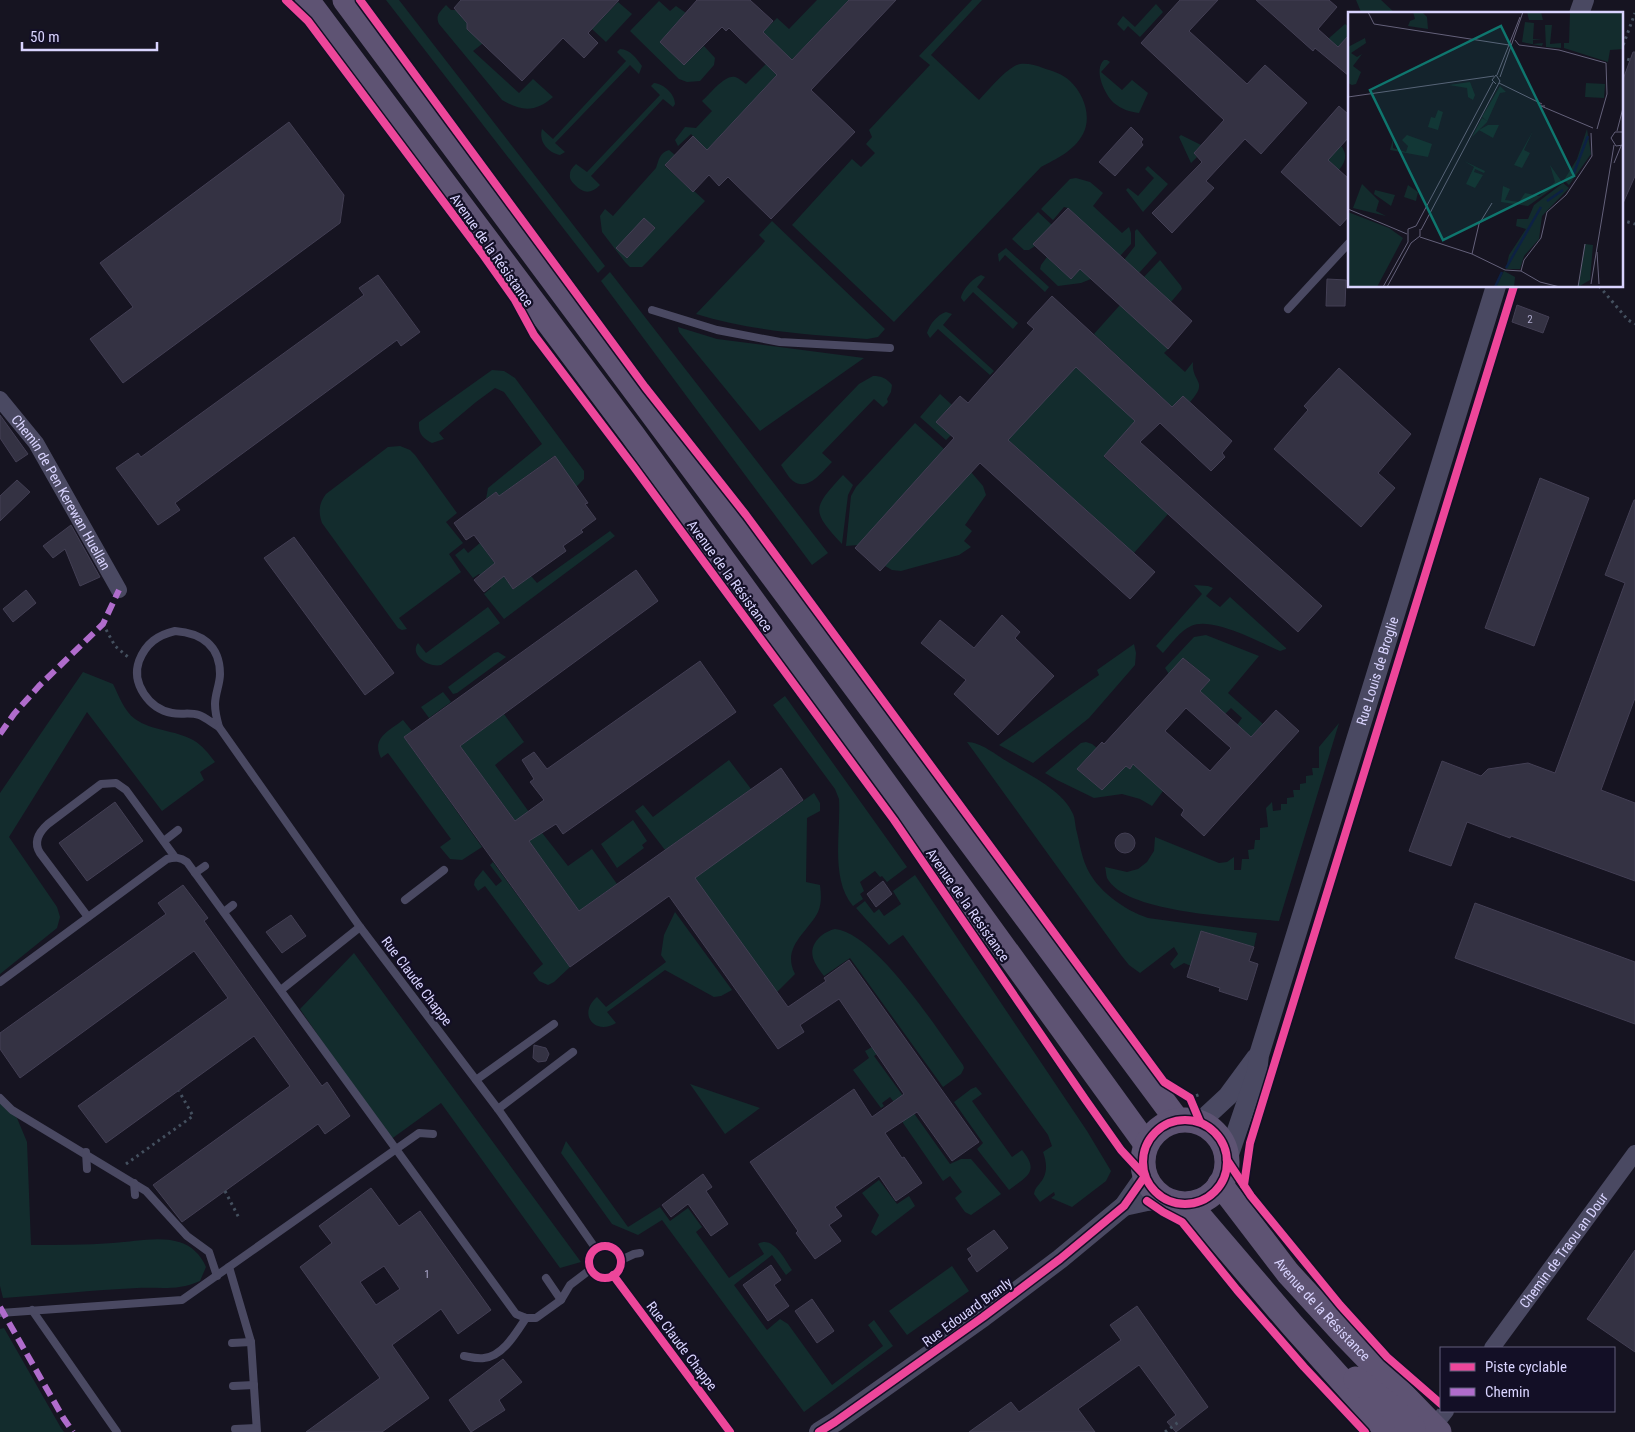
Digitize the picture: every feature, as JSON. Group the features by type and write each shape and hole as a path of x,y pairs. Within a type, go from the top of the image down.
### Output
{"main road":[{"name":"Avenue de la Résistance","path":"307,0 632,434 1146,1144"},
{"path":"345,0 1117,1036 1188,1121"},
{"path":"1188,1121 1211,1128 1225,1148 1227,1160 1226,1173 1220,1184 1207,1198 1189,1204 1165,1199 1153,1189 1145,1176 1142,1160 1146,1144 1154,1132 1165,1124 1188,1121"},
{"name":"Avenue de la Résistance","path":"1220,1184 1288,1273 1345,1336 1433,1427"},
{"name":"Avenue de la Résistance","path":"1189,1204 1387,1432"},
{"name":"Avenue de la Résistance","path":"1293,1326 1391,1407 1433,1427"}],"street":[{"path":"1580,12 1584,0"},
{"name":"Rue Louis de Broglie","path":"1227,1160 1257,1072 1259,1055 1495,288"},
{"name":"Chemin de Pen Kerewan Huellan","path":"0,399 36,443 119,590"},
{"name":"Rue Louis de Broglie","path":"1188,1121 1228,1096 1259,1055"},
{"name":"Chemin de Traou an Dour","path":"1493,1347 1635,1153"},
{"name":"Rue Edouard Branly","path":"819,1432 983,1317 1060,1259 1124,1206 1145,1176"},
{"name":"Rue Edouard Branly","path":"1124,1206 1165,1199"}],"lane":[{"path":"1288,309 1348,244"},
{"path":"652,310 717,330 780,342 890,348"},
{"path":"176,630 190,632 203,638 213,648 219,661 220,676 216,690 215,707 218,727 199,715 172,713 159,709 149,701 141,690 138,664 142,652 162,634 176,630"},
{"name":"Rue Claude Chappe","path":"218,727 360,927 498,1109 596,1249"},
{"path":"88,917 37,847 37,838 42,830 101,784 116,783 126,790 175,857 187,862 516,1314 526,1318 536,1318 561,1300 572,1284 591,1269"},
{"path":"164,841 178,830"},
{"path":"0,982 167,859 175,857"},
{"path":"195,873 205,866"},
{"path":"405,900 444,870"},
{"path":"224,912 233,905"},
{"path":"280,990 360,927"},
{"path":"476,1080 554,1024"},
{"path":"498,1109 573,1052"},
{"path":"0,1098 12,1110 146,1191 187,1236 209,1252 216,1276"},
{"path":"47,1131 48,1140"},
{"path":"0,1313 180,1300 187,1297 419,1133 433,1134"},
{"path":"86,1153 87,1169"},
{"path":"134,1183 134,1195"},
{"path":"601,1247 611,1247 616,1250 621,1260 618,1271 614,1275 604,1278 599,1277 591,1269 590,1258 596,1249 601,1247"},
{"path":"621,1260 640,1253"},
{"path":"229,1267 255,1362 254,1385 257,1430 235,1429"},
{"name":"Rue Claude Chappe","path":"614,1275 730,1432"},
{"path":"546,1278 561,1300"},
{"path":"32,1310 117,1432"},
{"path":"464,1356 485,1358 498,1352 514,1337 526,1318"},
{"path":"232,1343 250,1342"},
{"path":"233,1386 254,1385"}],"path":[{"path":"1622,48 1635,13"},
{"path":"1622,57 1630,60"},
{"path":"1622,220 1635,224"},
{"path":"1601,288 1628,320 1635,324"},
{"path":"103,624 115,646 138,664"},
{"path":"116,1172 193,1116 179,1091"},
{"path":"1184,1094 1190,1098 1188,1121"},
{"path":"225,1191 239,1218"},
{"path":"1165,1432 1180,1421"}],"green space":[{"path":"386,0 399,0 605,266 598,273"},
{"path":"817,0 849,0 784,68 766,50 773,42 763,32 777,18 789,29"},
{"path":"972,0 982,0 931,55 979,100 1004,74 1020,64 1034,65 1061,75 1075,86 1083,99 1087,113 1086,127 1075,145 1064,154 1041,167 894,322 792,225 852,159 861,167 875,153 866,144 872,137 869,130 930,65 919,56"},
{"path":"1356,0 1381,0 1394,12 1361,12"},
{"path":"659,1 670,11 676,6 686,13 660,42 684,65 704,46 715,58 714,65 700,81 687,82 679,79 630,31"},
{"path":"618,2 632,14 606,42 592,29"},
{"path":"1156,4 1163,12 1140,37 1128,26 1124,31 1117,24 1123,16 1135,27"},
{"path":"446,5 451,10 456,10 467,23 468,31 489,34 482,44 473,51 519,93 533,79 553,97 535,108 529,109 516,107 502,100 439,24 438,16"},
{"path":"1345,24 1348,26 1348,36 1338,47 1328,39"},
{"path":"620,49 624,49 638,60 642,66 639,74 630,65 555,143 565,152 560,155 552,152 543,142 542,129 553,139 626,61 617,52"},
{"path":"1104,60 1110,62 1101,72 1122,90 1132,80 1148,93 1139,113 1120,107 1107,94 1100,76 1101,64"},
{"path":"766,64 777,75 707,150 691,134 678,146 675,140 685,127 696,128 712,111 702,101 717,86 731,77 746,84"},
{"path":"654,83 662,85 671,93 675,100 673,107 663,99 591,176 600,185 588,192 578,188 570,179 572,169 576,164 587,172 660,95 651,86"},
{"path":"1181,135 1201,145 1194,153 1197,157 1191,163 1179,137"},
{"path":"1337,141 1343,148 1345,155 1344,162 1339,170 1316,149"},
{"path":"669,150 675,155 665,166 705,201 642,267 630,267 602,232 600,216 605,209 613,216 656,168 661,155"},
{"path":"1148,166 1168,184 1143,212 1126,190 1128,188 1138,196 1154,178 1145,169"},
{"path":"1076,178 1090,182 1103,193 1093,206 1122,233 1129,227 1131,244 1120,256 1068,208 1064,207 1053,220 1041,209 1070,179"},
{"path":"1038,212 1052,225 1034,244 1035,246 1029,250 1024,250 1012,239"},
{"path":"772,221 885,329 878,337 867,339 781,331 738,325 696,314 765,241 759,235"},
{"path":"1137,229 1157,253 1139,273 1124,260 1135,246 1135,231"},
{"path":"1006,248 1049,287 1045,292 1005,255 999,262 998,254"},
{"path":"1047,257 1071,279 1080,269 1091,279 1081,283 1058,286 1040,269"},
{"path":"1160,260 1182,289 1171,302 1144,277"},
{"path":"610,272 828,553 812,565 601,281"},
{"path":"981,275 985,277 977,287 1018,323 1013,329 973,292 964,302 961,298 963,291 968,285"},
{"path":"1120,305 1168,349 1164,353 1185,372 1193,362 1194,374 1199,389 1190,402 1183,396 1172,407 1094,334"},
{"path":"946,312 952,314 943,325 994,371 990,375 938,329 930,338 927,333 934,320"},
{"path":"678,327 717,339 864,358 760,431 679,332"},
{"path":"1062,354 1140,425 1127,431 1104,457 1168,514 1134,553 995,428"},
{"path":"492,370 504,371 515,378 584,471 584,479 576,487 554,456 499,496 496,492 486,499 488,488 542,444 504,392 495,388 439,433 444,439 432,443 422,435 419,430 419,422"},
{"path":"873,376 884,378 892,385 887,399 888,402 883,407 874,399 822,453 832,462 819,475 804,484 793,481 781,465 859,384"},
{"path":"940,394 952,405 936,422 951,435 946,440 920,417"},
{"path":"915,423 944,449 858,545 846,546 851,496 856,487"},
{"path":"400,446 410,450 415,455 457,513 446,522 463,543 449,554 461,572 399,618 407,629 402,630 398,628 322,523 320,515 321,504 326,494 388,447"},
{"path":"971,472 983,486 986,495 965,525 972,531 964,541 971,547 959,555 901,571 892,570 885,566"},
{"path":"843,475 853,485 848,495 842,544 825,524 819,510 825,495"},
{"path":"610,531 615,536 504,619 484,594 491,588 479,574 473,578 455,555 464,548 468,553 480,543 513,589 531,576 537,583"},
{"path":"1194,585 1213,588 1206,596 1220,607 1230,597 1286,649 1280,651 1236,631 1211,624 1200,624 1191,626 1183,631 1163,653 1156,646 1202,594"},
{"path":"488,607 500,623 441,665 431,665 418,656 416,648 418,643 426,653"},
{"path":"1206,635 1259,656 1228,693 1263,724 1251,737 1237,725 1242,718 1231,708 1225,714 1200,691 1210,680 1184,658 1169,674 1165,668 1194,637"},
{"path":"1134,644 1136,653 1135,665 1089,718 1033,763 999,745 1099,675 1097,670"},
{"path":"498,652 506,657 453,694 448,687"},
{"path":"83,672 113,684 125,708 135,719 149,726 193,740 215,762 200,772 204,780 162,811 87,712 9,837 57,907 60,917 57,928 0,974 0,793"},
{"path":"443,692 451,702 429,718 421,707"},
{"path":"785,696 907,867 887,882 875,871 860,882 864,891 860,894 863,899 853,906 841,883 839,869 839,799 835,789 773,705"},
{"path":"504,714 524,742 495,765 529,812 515,821 460,746"},
{"path":"403,720 412,731 404,737 482,847 462,860 450,859 440,847 451,839 388,753 381,758 378,751 378,745 383,736"},
{"path":"1339,723 1279,921 1186,912 1160,906 1137,899 1118,890 1107,878 1105,867 1127,872 1138,869 1147,862 1154,851 1155,837 1219,863 1227,862 1234,857 1234,870 1241,870 1242,859 1249,859 1248,850 1254,849 1255,840 1260,840 1260,828 1268,827 1266,808 1272,802 1273,811 1281,810 1281,804 1287,804 1287,798 1294,797 1293,790 1300,790 1300,784 1306,783 1306,776 1313,775 1312,768 1319,768 1319,747"},
{"path":"967,742 978,744 988,749 1045,784 1062,798 1074,816 1086,866 1104,891 1120,904 1148,918 1257,933 1254,947 1202,931 1191,966 1184,963 1174,969 1170,964 1178,954 1174,947 1140,973 1129,965 1121,955"},
{"path":"1086,742 1097,748 1077,769 1102,790 1126,766 1130,769 1133,764 1163,791 1152,806 1140,799 1122,794 1094,798 1045,773 1081,743"},
{"path":"729,760 751,789 665,850 635,811 643,805 653,817"},
{"path":"814,793 820,803 820,811 807,818 806,882 820,885 820,905 814,919 793,948 791,956 795,974 777,992 688,882"},
{"path":"532,820 568,866 592,849 617,884 579,911 521,830"},
{"path":"633,820 647,841 642,845 644,848 617,868 601,844"},
{"path":"493,862 570,967 548,985 539,981 533,973 543,964 485,886 478,891 474,885 475,880 483,870 496,886 502,881 490,865"},
{"path":"915,875 1087,1131 1111,1171 1106,1181 1072,1207 1051,1198 1055,1195 1054,1192 1040,1202 1034,1194 1046,1172 1043,1152 1052,1146 1048,1135 903,935 889,945 856,908 865,901 874,913 879,909 884,916 901,904 893,891"},
{"path":"675,912 732,990 721,996 714,997 665,970 607,1012 616,1023 601,1027 595,1025 589,1016 589,1010 597,997 606,1007 666,962 661,955 664,935"},
{"path":"835,929 851,935 869,947 887,965 923,1009 963,1065 964,1068 961,1074 943,1087 850,958 824,976 813,958 813,948 821,936"},
{"path":"354,953 581,1262 560,1268 441,1103 390,1140 300,1009"},
{"path":"872,1047 877,1054 874,1056 906,1100 897,1106 890,1097 882,1103 884,1106 881,1108 853,1070 869,1058 865,1051"},
{"path":"690,1084 760,1108 725,1134"},
{"path":"976,1087 982,1094 972,1101 1012,1157 1022,1150 1030,1164 1031,1169 1026,1177 1009,1190 977,1149 983,1143 954,1102"},
{"path":"0,1103 17,1118 27,1142 31,1245 93,1244 154,1239 171,1240 188,1245 201,1258 206,1267 200,1281 169,1288 120,1289 3,1298 0,1286"},
{"path":"913,1112 950,1164 961,1159 971,1159 1001,1194 971,1215 965,1212 955,1198 962,1192 950,1176 943,1181 903,1123 902,1119"},
{"path":"566,1141 628,1227 660,1207 670,1221 688,1208 702,1227 696,1232 729,1278 764,1254 758,1244 763,1242 774,1246 792,1270 786,1275 772,1255 734,1285 767,1330 780,1319 788,1324 832,1385 883,1346 868,1325 874,1320 893,1346 804,1412 662,1220 638,1235 612,1224 561,1153"},
{"path":"879,1180 897,1204 909,1196 915,1206 876,1236 871,1232 879,1215 862,1193"},
{"path":"952,1266 969,1291 907,1335 889,1311"},
{"path":"4,1328 64,1432 0,1432 0,1329"}],"building":[{"path":"461,0 619,0 588,33 598,43 584,58 563,38 522,81 467,29 467,23 454,8"},
{"path":"697,0 750,0 773,21 763,32 792,60 849,0 896,0 811,90 855,132 771,219 728,177 719,186 709,175 693,192 665,165 693,136 707,150 777,75 729,28 726,31 722,27 684,65 660,42"},
{"path":"1180,0 1218,0 1189,31 1247,84 1265,65 1307,103 1261,154 1245,139 1206,181 1214,188 1172,233 1152,213 1202,162 1194,153 1224,120 1141,43"},
{"path":"1256,0 1329,0 1337,7 1318,29 1338,47 1348,36 1348,75 1315,48 1313,51"},
{"path":"1633,52 1635,52 1635,176 1622,206 1622,82"},
{"path":"1339,106 1348,114 1348,138 1328,160 1348,178 1348,217 1340,226 1281,172"},
{"path":"289,122 344,195 340,223 123,383 90,339 133,307 100,263"},
{"path":"1131,127 1143,139 1141,142 1143,145 1115,176 1099,162"},
{"path":"1068,208 1192,321 1168,349 1080,269 1071,279 1033,244"},
{"path":"644,218 655,228 627,258 616,248"},
{"path":"378,275 420,332 401,346 397,340 175,503 180,510 158,525 116,468 138,453 141,457 364,295 359,288"},
{"path":"1327,279 1346,280 1345,306 1326,306"},
{"path":"1052,296 1172,407 1183,396 1232,441 1222,453 1225,457 1211,471 1160,423 1140,442 1322,606 1298,632 1104,456 1135,421 1076,367 1008,440 1155,572 1130,599 980,463 880,571 855,548 954,438 936,422 960,396 968,403 1034,329 1027,323"},
{"path":"1517,305 1549,317 1543,333 1512,322"},
{"path":"1339,368 1411,434 1378,473 1395,488 1361,527 1274,449 1308,410 1304,406"},
{"path":"0,415 28,454 16,462 0,438"},
{"path":"555,456 588,503 585,504 596,519 581,530 583,532 563,546 566,551 513,589 504,576 484,592 474,580 495,563 474,535 466,540 454,523 496,492 499,496"},
{"path":"1540,478 1589,498 1534,646 1485,628"},
{"path":"17,480 30,492 0,521 0,496"},
{"path":"1634,500 1635,698 1601,790 1635,803 1635,881 1467,822 1451,866 1409,851 1442,761 1481,776 1488,769 1528,763 1555,773 1625,583 1605,575"},
{"path":"71,525 100,577 80,586 65,549 53,558 43,546"},
{"path":"294,537 394,673 365,695 264,558"},
{"path":"636,570 658,601 460,746 515,821 544,800 530,782 534,779 522,760 534,752 547,769 700,661 736,712 563,834 556,824 529,841 579,911 781,768 803,800 695,878 788,1007 826,981 824,978 849,960 979,1142 952,1161 917,1112 885,1133 922,1183 896,1201 879,1176 835,1207 842,1216 829,1225 841,1241 815,1259 750,1162 854,1089 872,1117 904,1094 839,999 800,1025 804,1032 778,1049 669,896 570,967 404,737"},
{"path":"26,590 36,603 13,622 3,609"},
{"path":"1002,615 1020,632 1015,638 1054,676 998,735 954,694 966,680 921,643 940,620 974,648"},
{"path":"1183,658 1210,680 1200,691 1251,737 1276,710 1299,731 1204,836 1181,815 1184,810 1133,764 1130,769 1126,766 1102,790 1077,769 1102,742 1104,744","holes":["1186,708 1231,748 1210,771 1165,731"]},
{"path":"115,802 143,841 87,881 59,843"},
{"path":"1121,833 1129,833 1135,839 1135,847 1129,853 1121,853 1115,847 1115,839"},
{"path":"883,881 892,894 876,907 867,894"},
{"path":"183,885 208,918 204,921 322,1086 327,1082 350,1116 325,1134 318,1124 182,1222 153,1185 290,1086 254,1036 106,1143 78,1106 228,998 194,951 20,1078 0,1049 0,1033 166,914 158,903"},
{"path":"1475,903 1635,962 1635,1024 1455,958"},
{"path":"291,915 306,936 282,953 266,932"},
{"path":"1201,931 1254,947 1249,961 1258,964 1247,1000 1219,991 1220,988 1187,977"},
{"path":"534,1045 546,1048 549,1054 546,1061 538,1062 533,1058"},
{"path":"703,1174 712,1187 706,1191 728,1224 711,1236 688,1204 671,1217 662,1205"},
{"path":"371,1188 399,1226 420,1211 491,1310 458,1334 441,1309 392,1345 429,1398 382,1432 306,1432 380,1378 300,1267 332,1243 319,1226","holes":["384,1266 400,1289 376,1305 360,1282"]},
{"path":"994,1230 1008,1248 977,1272 968,1259 972,1256 967,1249"},
{"path":"1635,1250 1635,1352 1587,1319"},
{"path":"771,1265 781,1280 774,1285 789,1306 768,1321 743,1285"},
{"path":"812,1299 834,1331 817,1343 795,1311"},
{"path":"1137,1306 1208,1407 1176,1432 1167,1422 1176,1415 1139,1365 1078,1409 1095,1432 969,1432 1011,1402 1019,1412 1121,1340 1110,1325"},
{"path":"503,1359 522,1382 499,1400 505,1410 471,1432 449,1400"}],"marked path":[{"path":"0,734 14,714 39,686 103,624 119,590"},
{"path":"0,1307 73,1432"}],"cycle path":[{"path":"286,0 308,21 481,252 515,300 534,335 634,467 894,820 1085,1099 1121,1150 1145,1176 1124,1206 1060,1259 983,1317 819,1432"},
{"path":"360,0 645,387 746,515 1164,1082 1190,1098 1200,1122"},
{"path":"1244,1185 1250,1143 1513,288"},
{"path":"1185,1120 1201,1123 1215,1132 1224,1146 1227,1162 1224,1178 1215,1192 1201,1201 1185,1204 1169,1201 1155,1192 1146,1178 1143,1162 1146,1146 1155,1132 1169,1123 1185,1120"},
{"path":"1227,1160 1251,1196 1340,1305 1387,1357 1440,1403"},
{"path":"1147,1201 1182,1222 1237,1290 1304,1367 1365,1432"},
{"path":"605,1246 616,1251 621,1262 616,1273 605,1278 594,1273 589,1262 594,1251 605,1246"},
{"path":"613,1275 730,1432"}]}
